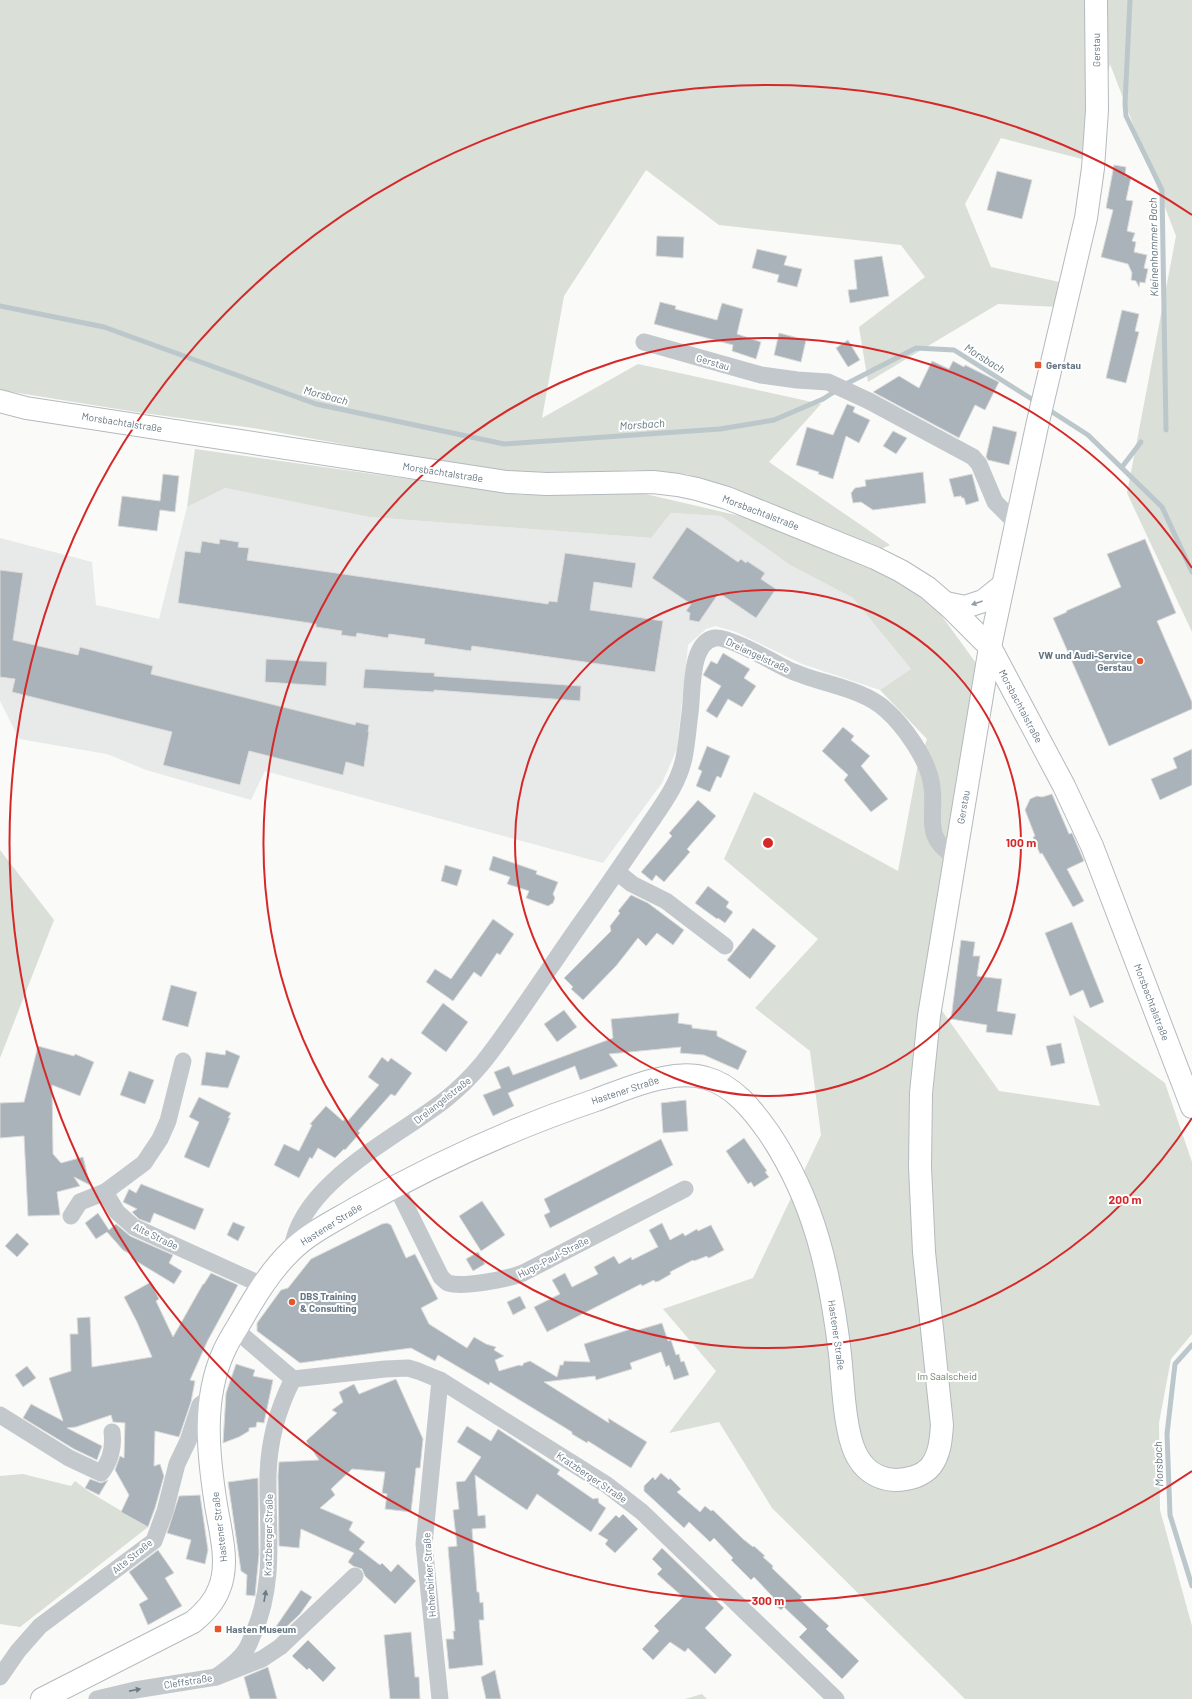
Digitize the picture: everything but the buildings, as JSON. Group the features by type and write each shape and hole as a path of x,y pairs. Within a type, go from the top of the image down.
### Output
{"main road":[{"name":"Gerstau","path":"922,1093 929,1016 954,856 990,647 1037,426 1086,218 1093,168 1098,110 1096,0"},
{"name":"Morsbachtalstraße","path":"0,401 26,408 507,482 547,484 653,482 678,485 727,498 875,558 901,571 928,588 946,603 990,647 1064,786 1092,846 1192,1107"},
{"path":"946,603 965,607 983,602 1003,585"},
{"name":"Hastener Straße","path":"42,1699 193,1622 206,1610 219,1590 224,1562 208,1440 210,1398 215,1373 224,1349 262,1285 292,1249 319,1230 396,1186 479,1146 539,1121 653,1080 683,1075 706,1078 731,1090 765,1127 783,1155 802,1190 822,1250 832,1297 849,1429 855,1452 860,1462 869,1472 883,1479 893,1481 921,1475 931,1466 938,1452 942,1425 923,1224 920,1168 922,1093"}],"street":[{"name":"Gerstau","path":"644,342 761,375 797,380 828,382 857,395 973,457 979,464 995,502 1016,523"},
{"name":"Dreiangelstraße","path":"292,1249 298,1226 310,1207 325,1189 348,1169 438,1105 471,1078 519,1014 671,792 680,773 685,750 693,675 697,656 704,643 715,638 727,639 792,671 862,695 883,707 910,739 921,754 928,768 932,782 933,832 936,841 954,856"},
{"path":"616,872 632,884 666,901 725,946"},
{"path":"71,1216 80,1202 105,1192 144,1163 160,1139 168,1122 183,1061"},
{"name":"Hugo-Paul-Straße","path":"396,1186 441,1277 448,1282 459,1284 502,1279 523,1273 685,1189"},
{"name":"Alte Straße","path":"105,1192 117,1212 134,1227 262,1285"},
{"path":"236,1330 293,1379"},
{"name":"Kratzberger Straße","path":"216,1677 235,1662 245,1651 261,1615 270,1556 268,1474 271,1444 279,1408 293,1379 403,1368 418,1371 440,1380 607,1485 642,1512 836,1699"},
{"name":"Hohenbirker Straße","path":"440,1380 424,1544 440,1699"},
{"name":"Alte Straße","path":"0,1677 18,1651 40,1626 154,1541 165,1511 177,1464 188,1440 200,1405 210,1398"},
{"path":"0,1415 69,1458 101,1474 108,1465 114,1442 112,1432"},
{"name":"Cleffstraße","path":"97,1699 135,1690 216,1677 262,1659 275,1651 356,1576"},
{"path":"254,1633 257,1639 275,1651"}],"shaded area":[{"path":"225,488 369,517 651,538 671,513 721,516 790,565 853,598 911,669 880,690 802,664 736,632 715,626 706,629 688,645 677,749 662,783 603,863 265,771 251,800 146,770 107,754 19,739 0,701 0,538 92,562 96,605 159,619 187,507"}],"green space":[{"path":"0,0 1192,0 1192,632 1127,493 1176,236 1110,64 1086,160 1001,138 965,204 991,267 1064,283 1059,307 998,304 868,382 859,327 925,277 901,245 719,225 646,170 564,296 542,418 638,364 821,404 769,462 890,545 879,550 708,481 687,474 635,470 532,476 463,466 259,429 136,412 0,390"},
{"name":"Im Saalscheid","path":"195,449 523,495 637,492 740,516 850,557 928,597 976,663 954,816 933,998 999,1091 1100,1106 1073,1015 1165,1083 1192,1162 1192,1334 1171,1359 1159,1423 1160,1510 1192,1626 1192,1699 965,1699 772,1508 719,1422 669,1433 716,1371 663,1309 753,1278 821,1135 810,1051 755,1008 818,939 724,859 754,792 898,871 917,769 927,739 880,690 911,669 853,598 790,565 721,516 671,513 651,538 369,517 225,488 187,507"},
{"path":"0,850 54,920 0,1058"},
{"path":"23,1474 71,1486 75,1481 88,1491 148,1527 20,1627 0,1624 0,1476"},
{"path":"702,1694 707,1699 685,1699"}],"waterway":[{"name":"Kleinenhammer Bach","path":"1130,0 1125,104 1126,116 1162,190 1166,430"},
{"name":"Morsbach","path":"0,306 104,327 316,404 504,444 720,429 774,420 823,399 837,390"},
{"name":"Morsbach","path":"844,385 916,348 954,350 1038,403"},
{"name":"Morsbach","path":"1046,408 1088,435 1162,507 1192,572"},
{"name":"Kleinenhammer Bach","path":"1122,467 1141,442"},
{"name":"Morsbach","path":"1192,1345 1175,1364 1167,1434 1170,1515 1192,1586"}],"place":[{"name":"Gerstau","path":"1038,365"},
{"name":"VW und Audi-Service Gerstau","path":"1140,661"},
{"name":"DBS Training & Consulting","path":"292,1302"},
{"name":"Hasten Museum","path":"218,1629"}]}
